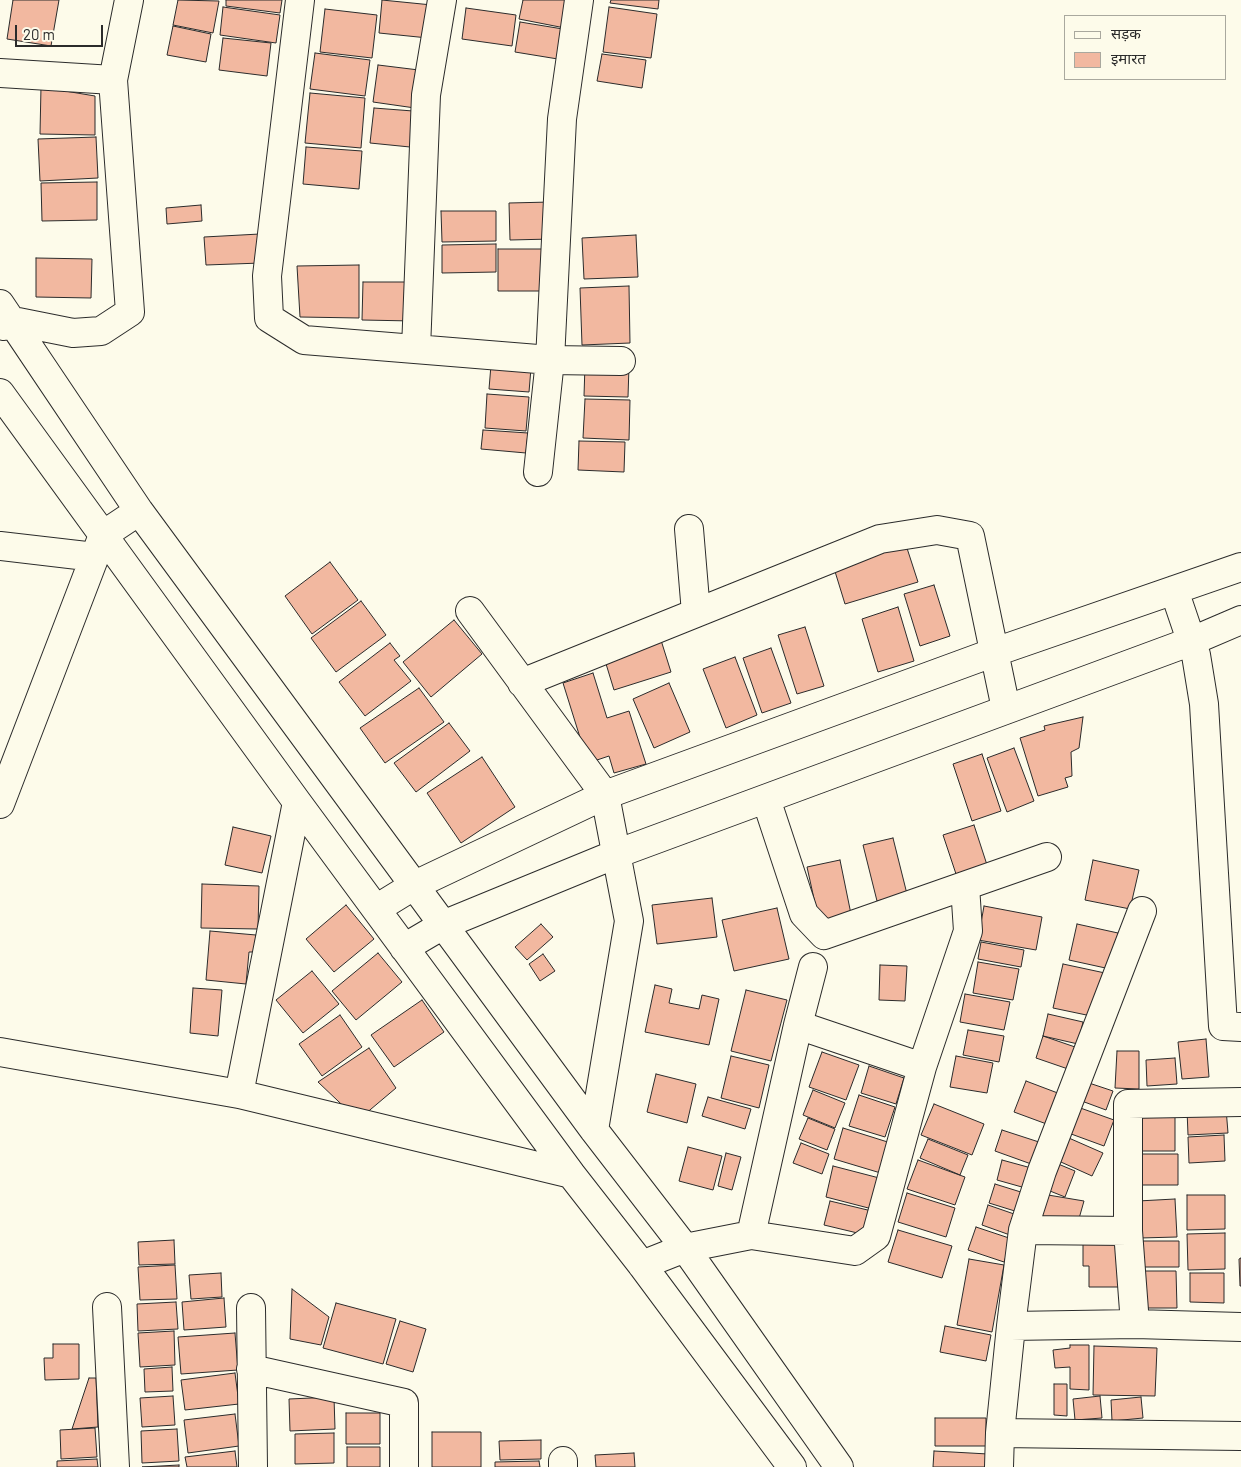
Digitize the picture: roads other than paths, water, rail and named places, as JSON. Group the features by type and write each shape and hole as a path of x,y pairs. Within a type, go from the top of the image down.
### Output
{"street":[{"path":"4,318 73,333 101,331 130,312 113,80 129,0"},
{"path":"300,0 267,276 269,318 304,340 550,360 621,361"},
{"path":"416,349 426,95 442,0"},
{"path":"538,472 550,360 562,119 579,0"},
{"path":"0,73 113,80"},
{"path":"4,318 139,511 594,1130 684,1248 839,1467"},
{"path":"0,393 99,546 297,802 571,1174 642,1265 792,1467"},
{"path":"0,804 99,546 139,511"},
{"path":"689,529 696,613"},
{"path":"522,683 880,539 937,530 970,536 1006,709"},
{"path":"0,546 99,546"},
{"path":"376,909 415,885 605,796 995,652 1241,567"},
{"path":"1174,590 1196,655 1204,704 1223,1026 1241,1026"},
{"path":"470,611 605,796 629,921 594,1130"},
{"path":"404,948 443,925 616,854 1192,641 1241,620"},
{"path":"766,799 804,914 824,935 1047,857"},
{"path":"239,1094 297,802"},
{"path":"642,1265 684,1248 751,1235 855,1252 876,1236 922,1067 968,931 965,886"},
{"path":"999,1467 1000,1433 1023,1230 1042,1171 1142,912"},
{"path":"751,1235 798,1025 813,967"},
{"path":"798,1025 922,1067"},
{"path":"0,1052 239,1094 571,1174"},
{"path":"1135,1324 1128,1231 1128,1104 1241,1102"},
{"path":"1023,1230 1128,1231"},
{"path":"107,1307 114,1467"},
{"path":"251,1308 253,1467"},
{"path":"1011,1326 1135,1324 1241,1327"},
{"path":"251,1369 404,1403 404,1467"},
{"path":"1000,1433 1241,1436"}]}
